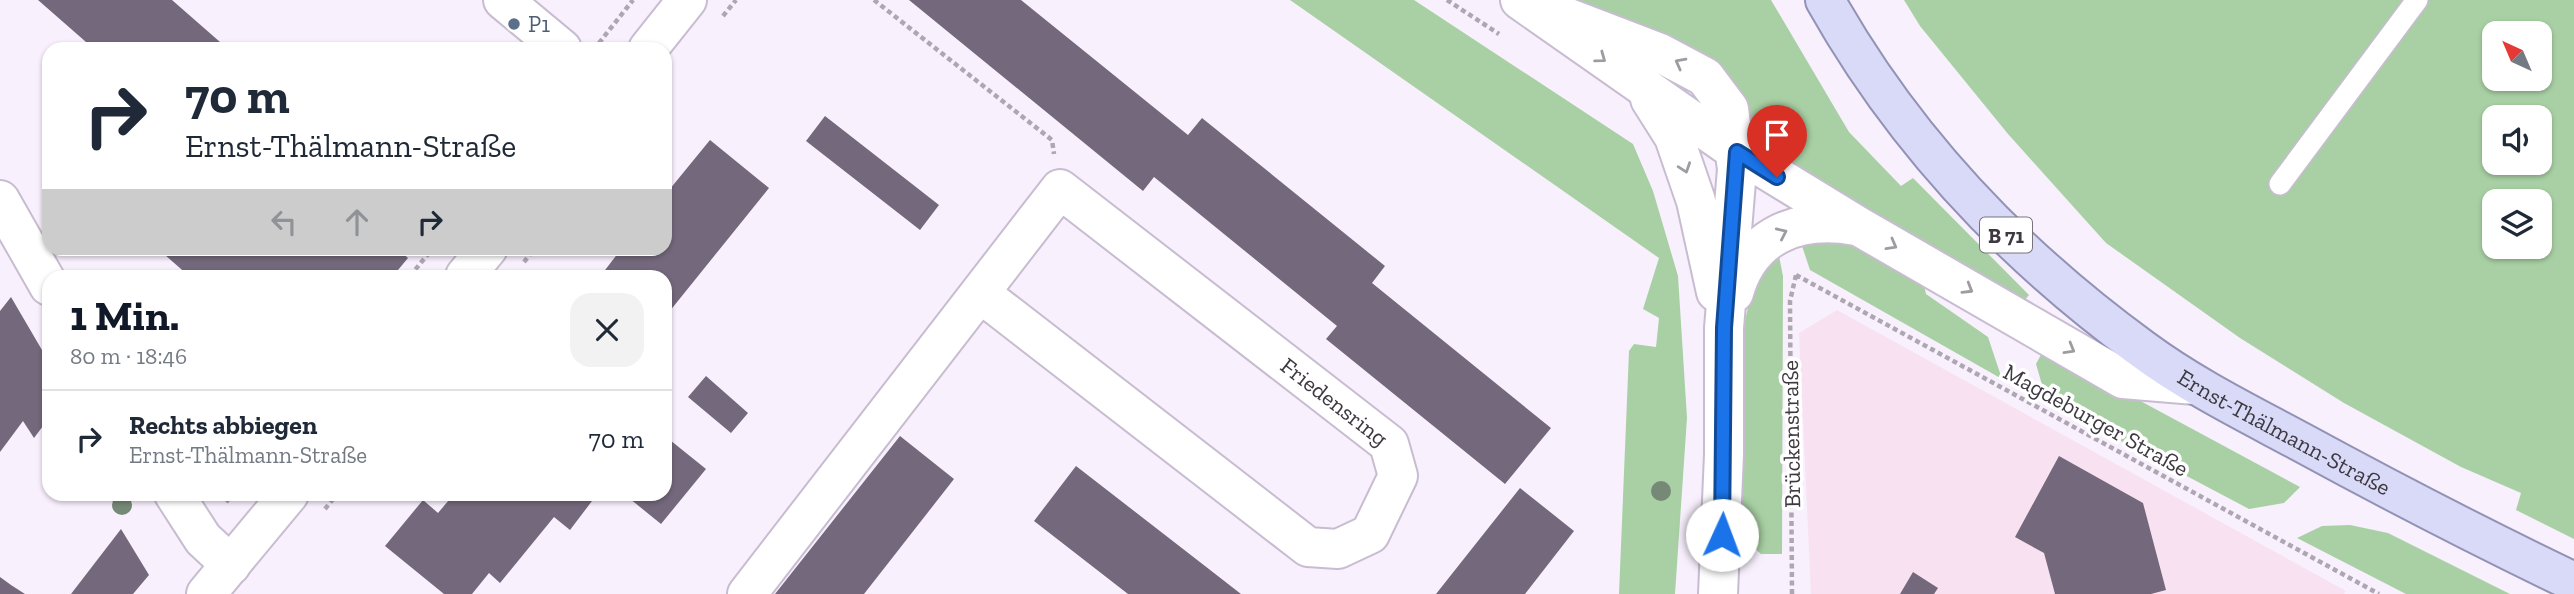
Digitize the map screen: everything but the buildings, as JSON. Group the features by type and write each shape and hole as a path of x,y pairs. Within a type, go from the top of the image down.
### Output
{"main road":[{"name":"B 71","path":"1825,0 1886,97 1976,206 2083,303 2143,350 2195,385"},
{"name":"Ernst-Thälmann-Straße","path":"2195,385 2388,489 2574,582"}],"street":[{"path":"654,42 687,0"},
{"name":"Ernst-Thälmann-Straße","path":"1523,2 1642,87 1737,160 1858,226 2123,379 2195,385"},
{"name":"Ernst-Thälmann-Straße","path":"1523,2 1601,28 1660,53 1705,77 1729,109 1737,160"},
{"path":"516,11 554,42"},
{"path":"1642,87 1674,136 1696,201 1724,328"},
{"path":"1718,594 1724,454 1724,328 1737,160"},
{"path":"747,594 1060,189"},
{"name":"Friedensring","path":"980,293 1308,547 1338,548 1370,534 1398,476 1389,444 1060,189"},
{"path":"0,200 42,274"},
{"path":"1724,328 1740,269 1756,248 1785,231 1814,222 1858,226"},
{"path":"470,270 481,256"},
{"path":"179,501 203,539 231,565"},
{"path":"206,594 283,501"}],"lane":[{"path":"2280,184 2417,0"}],"path":[{"path":"601,42 634,0"},
{"path":"874,0 1052,140 1060,189"},
{"path":"1447,0 1502,37"},
{"path":"415,270 426,256"},
{"name":"Brückenstraße","path":"1792,594 1790,301 1796,275"},
{"name":"Magdeburger Straße","path":"1796,275 2379,594"}],"shaded area":[{"path":"1837,310 2346,591 2344,594 1811,594 1799,333"}],"green space":[{"path":"1290,0 1414,0 1633,144 1653,191 1678,276 1687,418 1675,594 1619,594 1629,351 1634,344 1656,347 1659,318 1643,309 1659,258"},
{"path":"1572,0 1771,0 1849,132 1901,186 1913,178 2029,295 2020,306 1753,147 1747,116"},
{"path":"1904,0 2574,0 2574,539 2516,510 2521,493 2461,467 2344,403 2240,338 2106,243 2008,134 1920,26"},
{"path":"1839,233 1922,276 1926,294 1988,337 2002,379 1810,270 1800,240"},
{"path":"1779,256 1783,276 1782,554 1761,554 1748,543 1742,530 1744,325 1752,290 1764,267"},
{"path":"2044,349 2300,487 2284,503 2249,509 2047,402 2036,364"},
{"path":"2350,525 2388,533 2510,594 2406,594 2297,538 2322,526"}],"place":[{"name":"P1","path":"514,24"}],"route":[{"path":"1722,535 1724,328 1734,222 1737,152 1777,177"}]}
